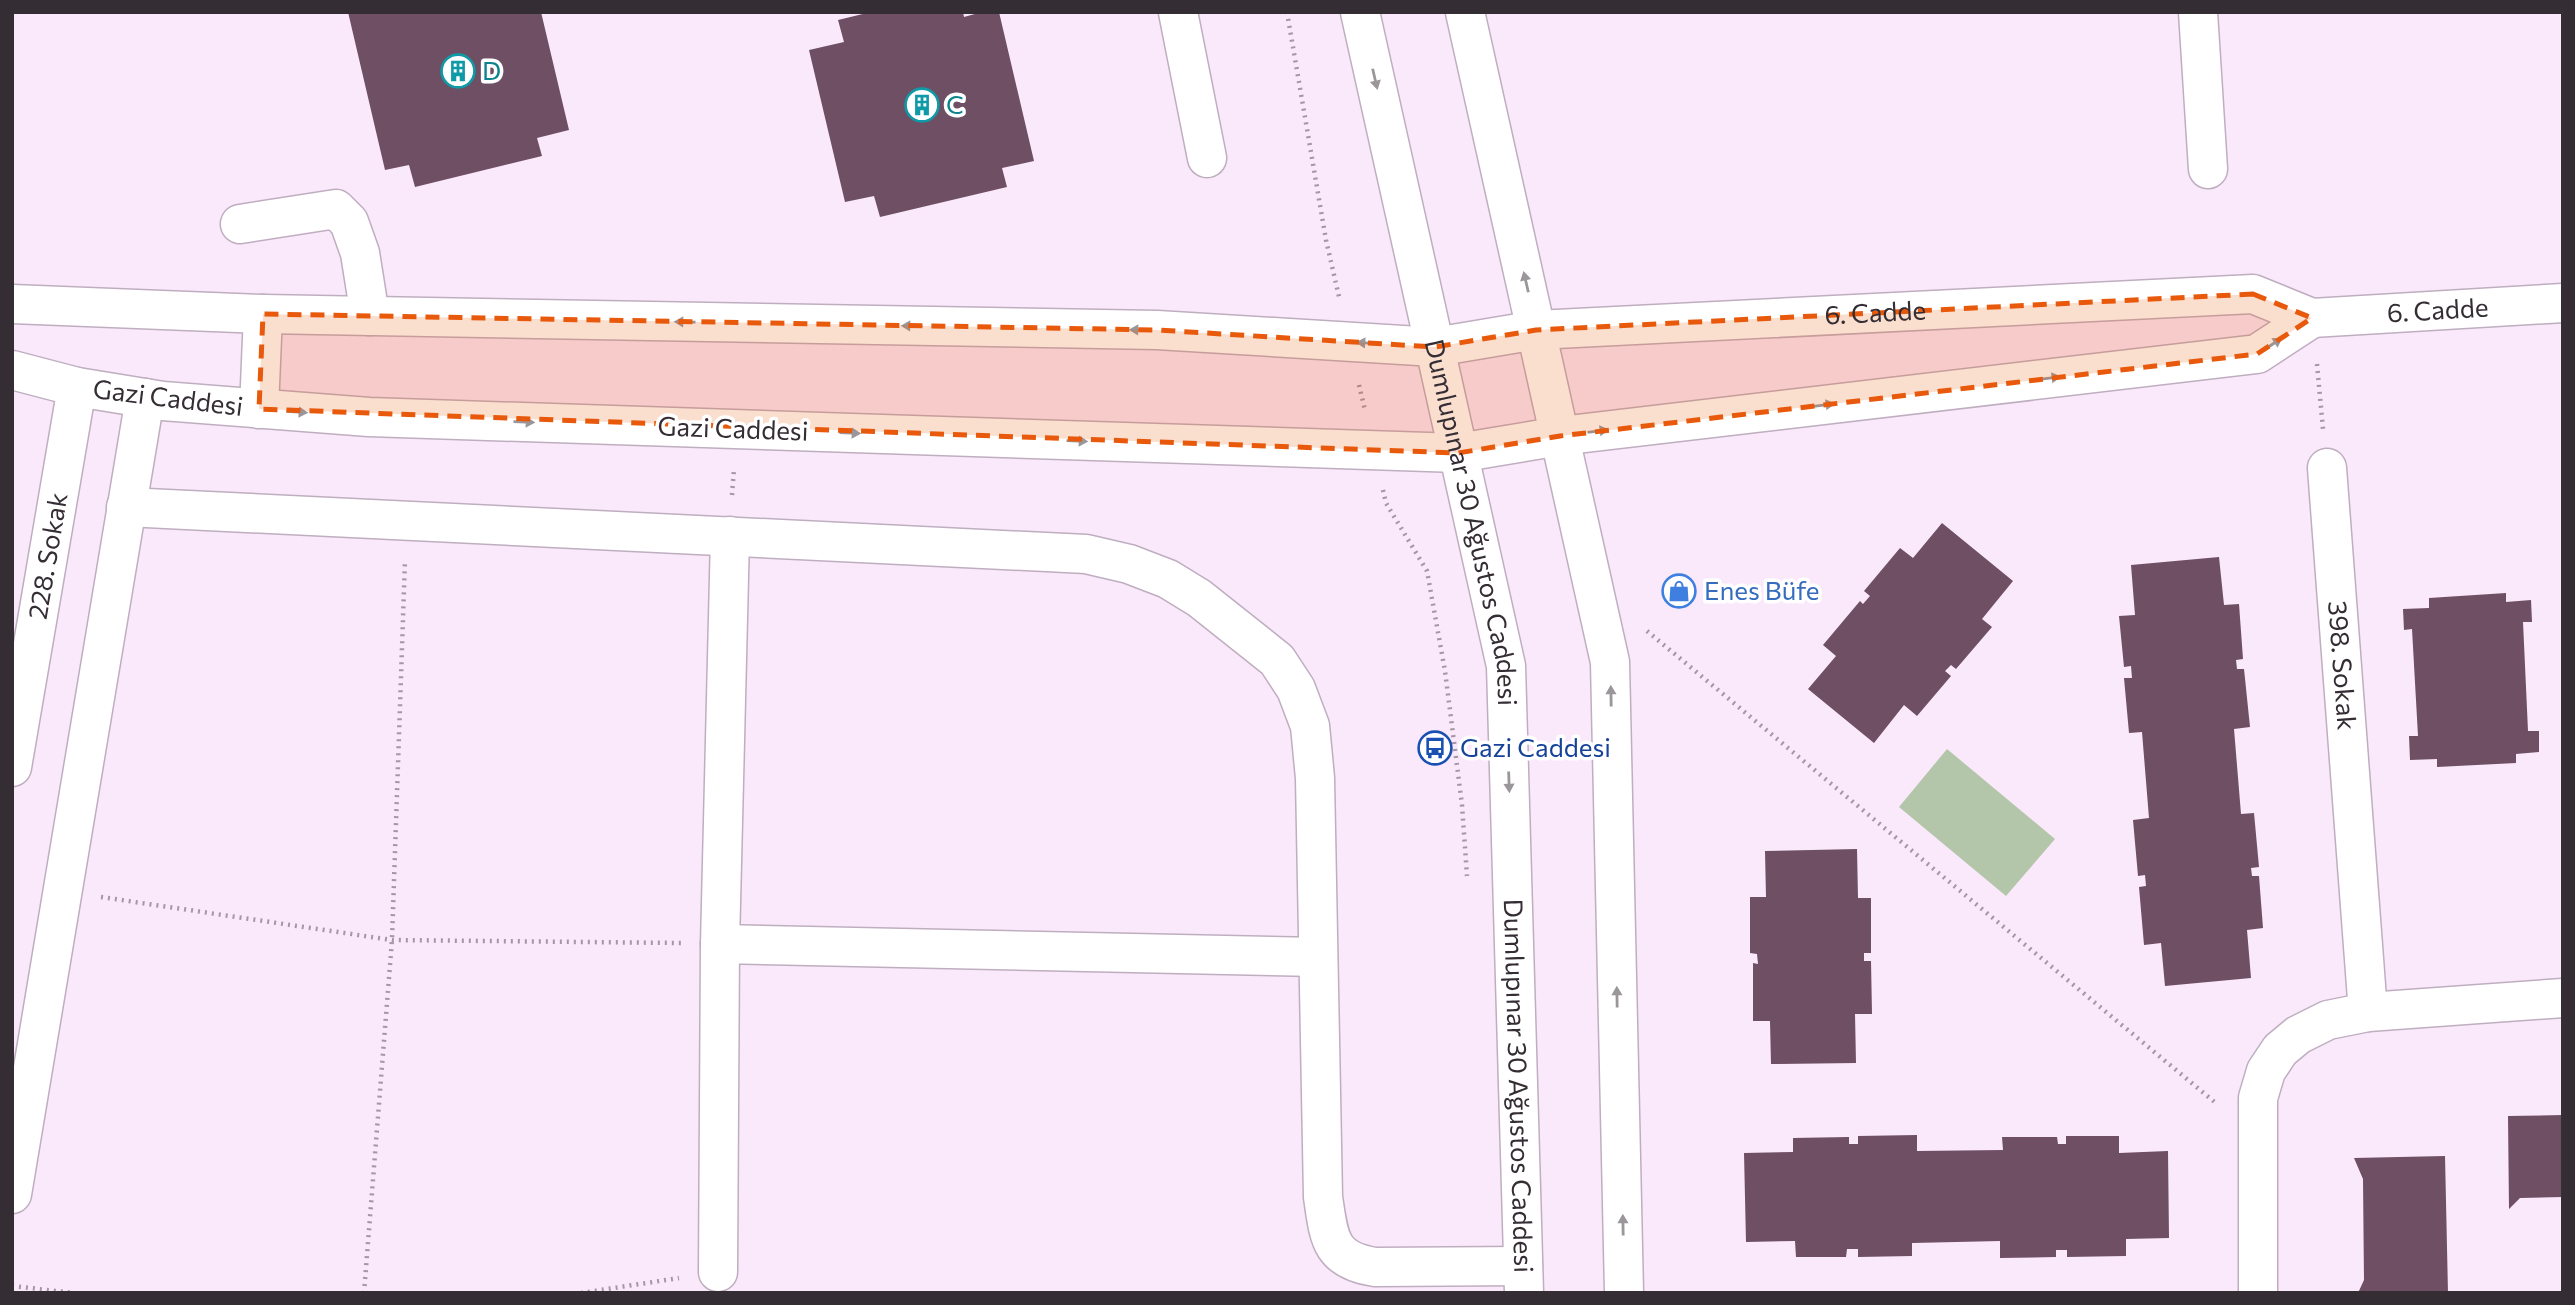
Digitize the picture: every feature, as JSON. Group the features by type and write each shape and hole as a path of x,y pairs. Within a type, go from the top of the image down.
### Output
{"main road":[{"path":"1178,12 1207,158"},
{"name":"Dumlupınar 30 Ağustos Caddesi","path":"1360,12 1506,666 1523,1279"},
{"path":"1465,12 1610,662 1624,1293"},
{"path":"2198,12 2208,169"},
{"path":"240,224 335,209 349,222 360,253 370,316"},
{"name":"6. Cadde","path":"1435,347 1536,330 2253,294 2312,318 2563,303"},
{"path":"12,304 264,314 1157,330 1435,347"},
{"path":"259,409 264,314"},
{"name":"6. Cadde","path":"1458,453 1560,436 2257,354 2312,318"},
{"name":"Gazi Caddesi","path":"12,370 77,387 145,398 369,417 1458,453"},
{"name":"228. Sokak","path":"12,767 77,387"},
{"path":"12,1194 145,398"},
{"name":"398. Sokak","path":"2327,468 2368,1012"},
{"path":"126,507 1086,554 1129,564 1168,579 1199,598 1278,660 1296,690 1310,726 1315,778 1323,1197 1332,1241 1341,1255 1354,1264 1523,1279"},
{"path":"718,1272 720,944 730,536"},
{"path":"720,944 1318,957"},
{"path":"2258,1293 2258,1098 2266,1070 2280,1050 2298,1035 2328,1020 2368,1012 2563,998"}],"path":[{"path":"1287,12 1326,240 1386,503 1427,571 1440,634 1462,805"},
{"path":"2312,318 2327,468"},
{"path":"730,536 736,429"},
{"path":"364,1293 392,940 406,521"},
{"path":"1640,625 2257,1138"},
{"path":"63,891 392,940 720,944"},
{"path":"581,1293 718,1272"},
{"path":"12,1286 74,1293"}],"highlighted area":[{"path":"2253,294 2312,318 2257,354 1560,436 1458,453 259,409 263,314 1157,330 1435,347 1536,330"}],"green space":[{"path":"1947,749 2055,839 2006,896 1899,807"}],"building":[{"name":"D","path":"348,12 541,12 569,130 537,138 542,156 415,187 409,165 385,170"},
{"name":"C","path":"871,12 963,12 964,17 982,12 999,12 1034,161 1002,168 1007,187 880,217 874,196 845,202 809,50 844,42 838,20"},
{"path":"1942,523 2013,581 1982,619 1992,627 1956,669 1951,665 1945,671 1951,676 1917,716 1904,705 1874,743 1808,689 1836,656 1823,645 1860,601 1863,604 1870,596 1864,591 1900,548 1913,558"},
{"path":"2219,557 2224,605 2239,604 2243,659 2236,660 2237,669 2244,669 2250,727 2234,729 2241,814 2254,813 2259,867 2251,868 2252,876 2259,876 2263,928 2247,930 2251,978 2165,986 2161,943 2144,945 2139,887 2146,886 2145,875 2138,876 2133,820 2149,818 2142,732 2129,733 2124,678 2132,678 2131,666 2124,667 2119,616 2135,615 2131,565"},
{"path":"2506,593 2506,602 2531,600 2532,622 2523,622 2528,731 2539,731 2539,752 2516,754 2516,763 2437,767 2437,759 2410,760 2409,736 2418,736 2412,629 2404,630 2403,609 2429,608 2429,598"},
{"path":"1857,849 1858,898 1871,898 1871,953 1864,953 1864,961 1871,961 1872,1014 1855,1014 1856,1063 1771,1064 1770,1021 1753,1021 1753,963 1758,964 1757,954 1750,953 1750,897 1766,897 1765,851"},
{"path":"2563,1115 2563,1197 2520,1198 2509,1209 2508,1116"},
{"path":"1917,1135 1917,1151 2003,1150 2002,1137 2057,1137 2058,1144 2066,1144 2066,1136 2119,1136 2119,1153 2168,1151 2169,1238 2126,1239 2126,1256 2067,1257 2067,1250 2056,1250 2056,1257 2000,1258 2000,1241 1912,1243 1912,1256 1858,1257 1858,1249 1847,1249 1846,1257 1796,1257 1795,1241 1746,1242 1744,1153 1793,1152 1793,1138 1849,1137 1849,1144 1858,1144 1858,1136"},
{"path":"2445,1156 2448,1293 2358,1293 2364,1280 2363,1179 2354,1158"}],"place":[{"name":"D","path":"458,71"},
{"name":"C","path":"922,105"},
{"name":"Enes Büfe","path":"1679,591"},
{"name":"Gazi Caddesi","path":"1435,748"}]}
